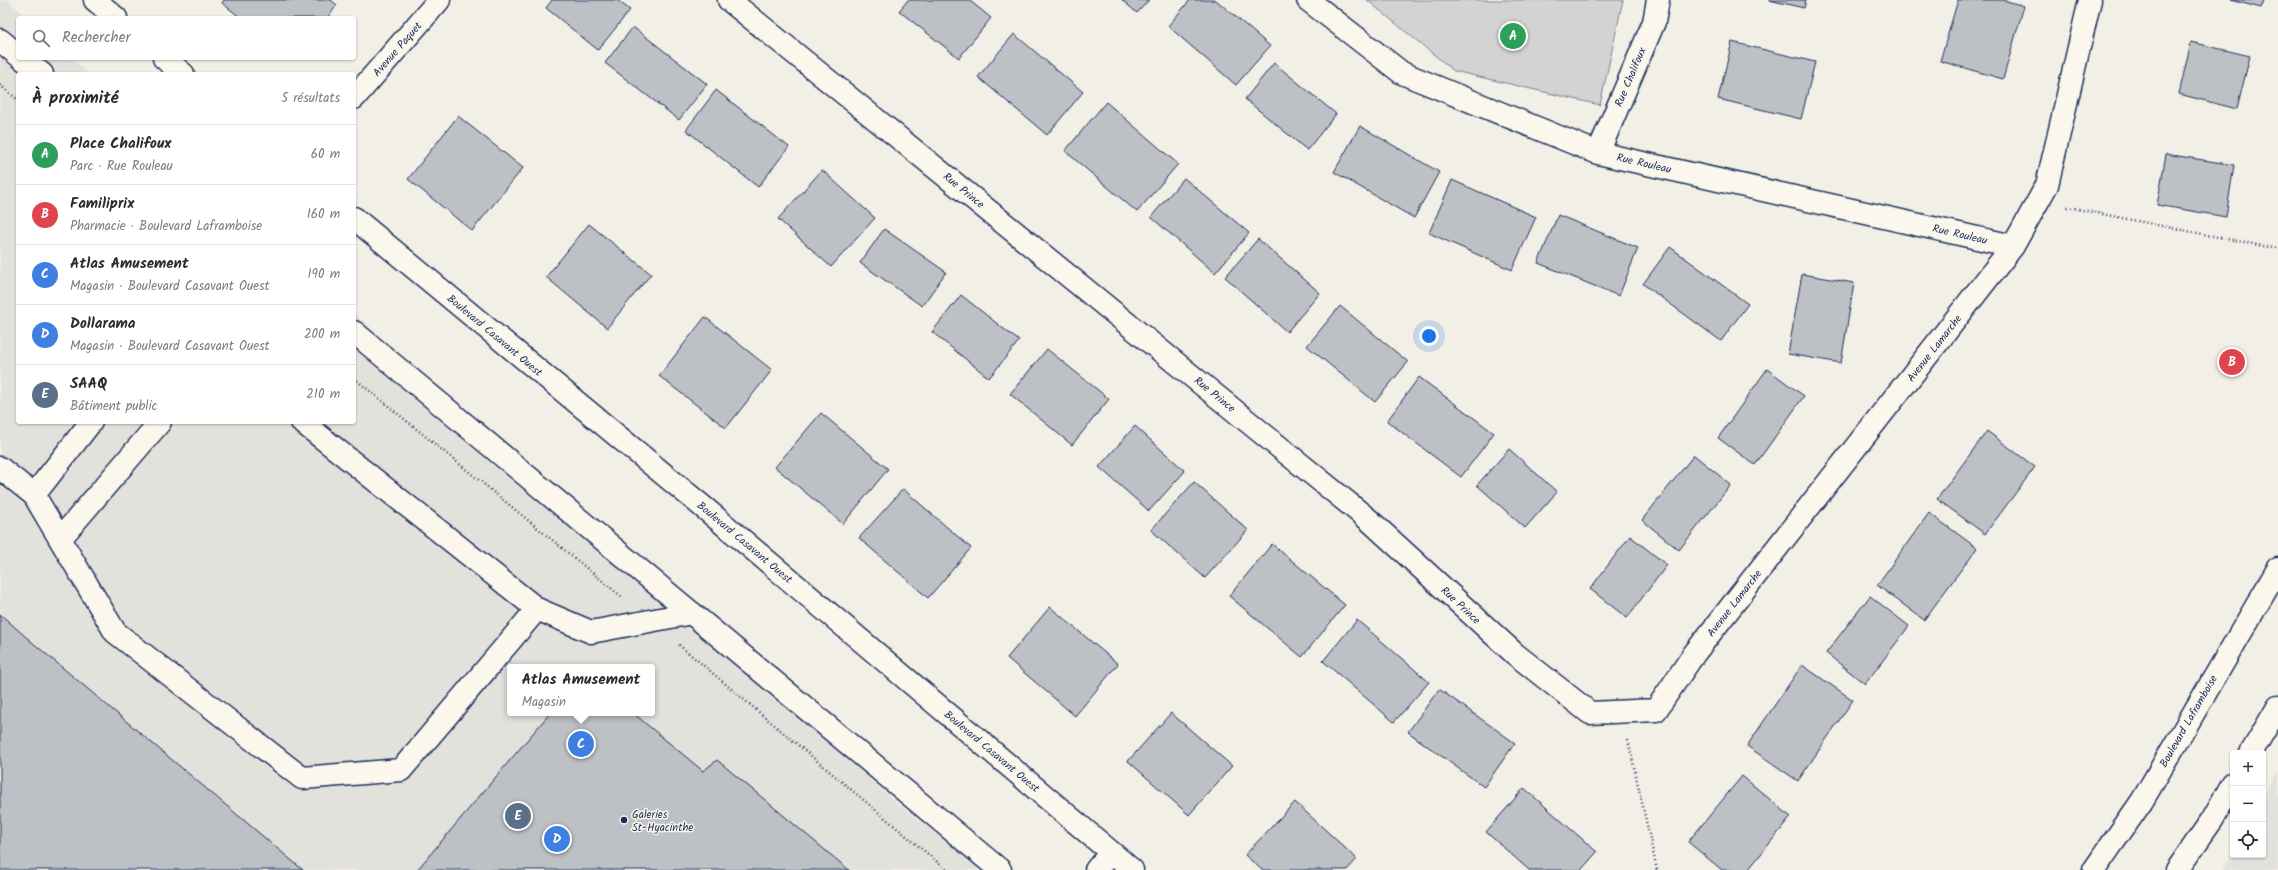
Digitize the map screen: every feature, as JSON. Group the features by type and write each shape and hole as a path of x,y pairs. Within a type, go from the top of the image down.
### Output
{"street":[{"path":"95,0 114,16"},
{"name":"Avenue Paquet","path":"356,96 439,0"},
{"name":"Rue Prince","path":"729,0 1369,520 1515,654 1590,713 1656,710 1694,654"},
{"name":"Rue Rouleau","path":"1308,0 1402,73 1598,153 2013,246"},
{"name":"Rue Chalifoux","path":"1598,153 1654,22 1658,0"},
{"name":"Avenue Lamarche","path":"1694,654 2013,246 2047,185 2090,0"},
{"path":"0,40 16,52"},
{"path":"24,60 40,72"},
{"path":"166,60 181,72"},
{"name":"Boulevard Casavant Ouest","path":"356,220 708,511 1132,870"},
{"path":"356,334 1000,870"},
{"path":"34,496 89,424"},
{"path":"60,539 158,424"},
{"path":"305,424 537,609 591,632 692,613"},
{"path":"0,468 34,496 115,632 302,778 401,770 537,609"},
{"name":"Boulevard Laframboise","path":"2094,870 2142,801 2278,569"},
{"path":"2253,750 2278,707"},
{"path":"2177,870 2212,820 2232,786"},
{"path":"1096,870 1111,852"}],"path":[{"path":"0,85 16,98"},
{"path":"2039,201 2278,249"},
{"path":"1622,711 1657,870"}],"shaded area":[{"name":"Galeries St-Hyacinthe","path":"0,0 8,0 25,16 16,16 16,60 74,60 87,72 16,72 16,424 356,424 356,315 898,804 982,870 0,870"},
{"path":"1367,0 1623,0 1600,105 1454,71"},
{"path":"2278,771 2278,870 2223,870 2230,857 2230,858 2266,858 2266,792"}],"building":[{"path":"224,0 331,0 337,5 329,16 238,16 222,3"},
{"path":"552,0 617,0 630,10 598,50 546,8"},
{"path":"908,0 969,0 991,18 959,58 899,11"},
{"path":"1122,0 1149,0 1137,13"},
{"path":"1190,0 1216,0 1270,46 1236,85 1168,26"},
{"path":"1769,0 1806,0 1804,8"},
{"path":"1958,0 2003,0 2024,6 2003,79 1940,61"},
{"path":"2231,0 2264,0 2261,8"},
{"path":"633,27 707,84 679,120 605,63"},
{"path":"1014,34 1083,92 1047,135 978,77"},
{"path":"1732,42 1815,62 1801,119 1718,99"},
{"path":"2191,42 2250,56 2237,109 2179,94"},
{"path":"1274,63 1336,114 1307,150 1245,99"},
{"path":"716,90 789,147 758,187 686,130"},
{"path":"1106,102 1178,164 1137,212 1065,151"},
{"path":"458,116 523,168 472,231 408,179"},
{"path":"1360,126 1439,172 1414,218 1334,172"},
{"path":"2166,154 2234,165 2226,217 2157,205"},
{"path":"822,170 875,218 831,267 778,219"},
{"path":"1184,178 1249,233 1215,273 1151,217"},
{"path":"1452,180 1536,217 1512,270 1429,233"},
{"path":"1558,215 1638,248 1619,296 1538,263"},
{"path":"589,224 651,274 607,328 546,277"},
{"path":"884,229 946,272 922,306 860,263"},
{"path":"1258,239 1320,293 1287,332 1225,277"},
{"path":"1670,247 1748,304 1721,341 1643,284"},
{"path":"1802,274 1854,283 1841,363 1788,354"},
{"path":"961,295 1019,341 989,378 932,332"},
{"path":"1340,306 1408,362 1375,402 1307,346"},
{"path":"705,317 772,370 726,428 659,376"},
{"path":"1047,349 1109,399 1072,445 1010,394"},
{"path":"1767,369 1804,396 1755,465 1718,438"},
{"path":"1419,377 1494,433 1461,477 1387,421"},
{"path":"821,413 888,469 843,524 775,467"},
{"path":"1135,426 1185,471 1149,511 1099,467"},
{"path":"1987,431 2035,467 1985,534 1937,499"},
{"path":"1509,449 1557,492 1525,528 1477,485"},
{"path":"1694,455 1731,485 1679,550 1642,520"},
{"path":"1194,482 1248,530 1205,578 1151,530"},
{"path":"903,489 971,548 928,598 859,538"},
{"path":"1929,513 1977,548 1924,620 1877,585"},
{"path":"1630,536 1667,565 1627,618 1590,589"},
{"path":"1272,544 1345,605 1302,657 1229,596"},
{"path":"1870,596 1909,626 1865,684 1826,653"},
{"path":"1050,607 1118,664 1075,716 1007,658"},
{"path":"0,614 26,637 303,870 0,870"},
{"path":"1357,620 1429,682 1394,722 1323,661"},
{"path":"1802,665 1853,700 1798,781 1747,746"},
{"path":"1439,689 1515,743 1484,787 1408,732"},
{"path":"1171,713 1232,766 1189,815 1128,761"},
{"name":"Galeries St-Hyacinthe","path":"547,716 637,716 703,771 717,760 849,870 417,870"},
{"path":"1742,776 1791,817 1748,870 1722,870 1688,842"},
{"path":"1524,788 1597,852 1581,870 1529,870 1486,832"},
{"path":"1295,802 1357,859 1347,870 1262,870 1245,855"}],"place":[{"name":"Place Chalifoux","path":"1513,36"},
{"name":"Familiprix","path":"2232,362"},
{"name":"Atlas Amusement","path":"581,744"},
{"name":"SAAQ","path":"518,816"},
{"name":"Galeries St-Hyacinthe","path":"624,820"},
{"name":"Dollarama","path":"557,839"}]}
